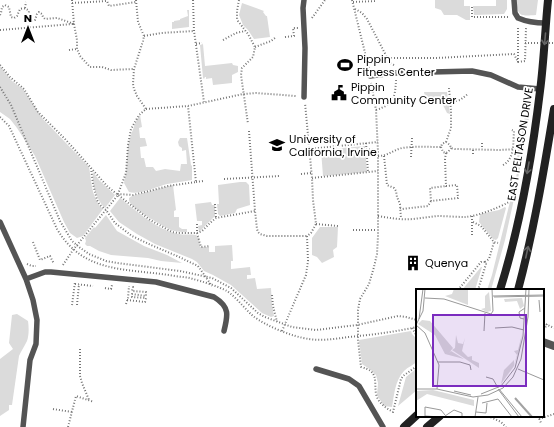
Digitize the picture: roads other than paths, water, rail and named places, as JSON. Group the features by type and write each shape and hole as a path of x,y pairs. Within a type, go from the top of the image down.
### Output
{"main road":[{"name":"EAST PELTASON DRIVE","path":"500,289 508,263 523,196 536,123 548,0"},
{"path":"518,289 526,261 541,189 554,109"},
{"path":"404,427 416,416"},
{"path":"427,427 439,417"}],"street":[{"path":"544,342 554,346"}],"lane":[{"path":"304,0 304,97"},
{"path":"514,0 515,13 522,20 546,23"},
{"path":"370,76 398,73 472,71 491,75 518,88 540,89"},
{"path":"0,222 26,279 34,300 38,320 36,344 30,360 23,427"},
{"path":"26,279 45,272 51,272 162,284 214,297 223,304 227,312 224,331"},
{"path":"316,369 349,379 359,386 383,427"}],"place":[{"name":"Pippin Fitness Center","path":"345,65"},
{"name":"Pippin Community Center","path":"339,93"},
{"name":"University of California, Irvine","path":"277,145"},
{"name":"Quenya","path":"413,263"}]}
